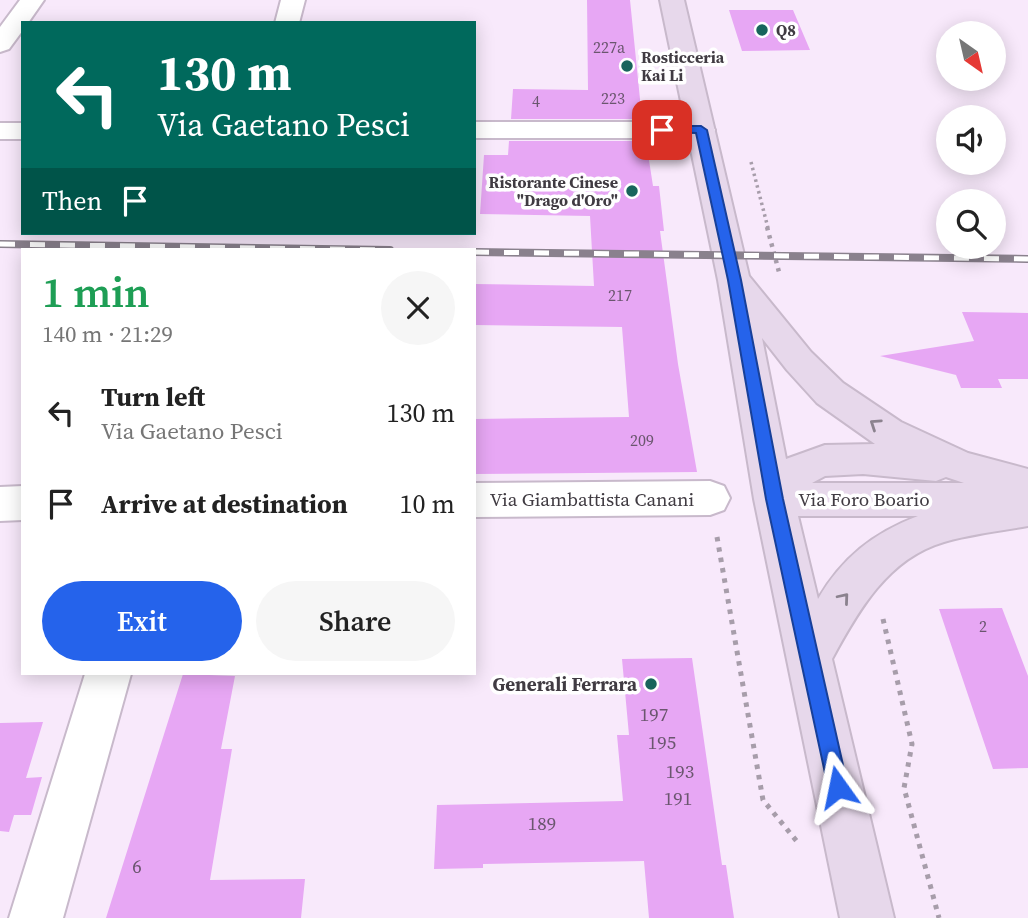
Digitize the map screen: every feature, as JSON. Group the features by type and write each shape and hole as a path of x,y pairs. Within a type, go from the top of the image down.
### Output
{"street":[{"path":"0,44 32,0"},
{"path":"288,21 293,0"},
{"path":"672,0 734,280 774,499 867,918"},
{"path":"476,130 701,130"},
{"path":"0,131 21,131"},
{"name":"Via Foro Boario","path":"734,280 799,361 830,393 888,433 959,467"},
{"name":"Via Foro Boario","path":"774,499 796,473 816,462 826,460 869,460 959,467 1028,485"},
{"name":"Via Giambattista Canani","path":"476,500 710,498"},
{"name":"Via Foro Boario","path":"774,499 1028,500"},
{"path":"0,503 21,503"},
{"name":"Via Foro Boario","path":"809,656 838,605 878,556 907,538 943,525 1028,509"},
{"path":"36,918 108,675"}],"building":[{"path":"587,0 630,0 642,119 511,119 513,89 588,90"},
{"path":"729,10 793,10 810,50 742,51"},
{"path":"509,141 646,141 653,186 659,186 664,231 660,231 678,364 697,472 476,474 476,419 629,417 622,327 476,325 476,284 594,286 590,216 480,214 484,155 508,155"},
{"path":"962,312 1028,313 1028,379 998,379 1002,388 961,388 956,375 880,356 974,341"},
{"path":"1002,608 1028,676 1028,768 993,769 939,609"},
{"path":"692,658 722,865 726,865 734,918 649,918 644,861 483,864 483,868 434,869 437,805 623,801 617,735 629,735 622,659"},
{"path":"183,675 235,676 221,749 232,749 210,880 305,879 301,918 106,918"},
{"path":"43,722 26,778 42,777 31,815 14,815 9,832 0,831 0,723"}],"railway":[{"path":"0,244 260,248"},
{"path":"476,252 1028,259"}],"place":[{"name":"Q8","path":"762,30"},
{"name":"Rosticceria Kai Li","path":"627,66"},
{"name":"Ristorante Cinese \"Drago d'Oro\"","path":"632,191"},
{"name":"Generali Ferrara","path":"651,684"}],"route":[{"path":"662,130 701,130 734,280 774,499 838,787"}]}
